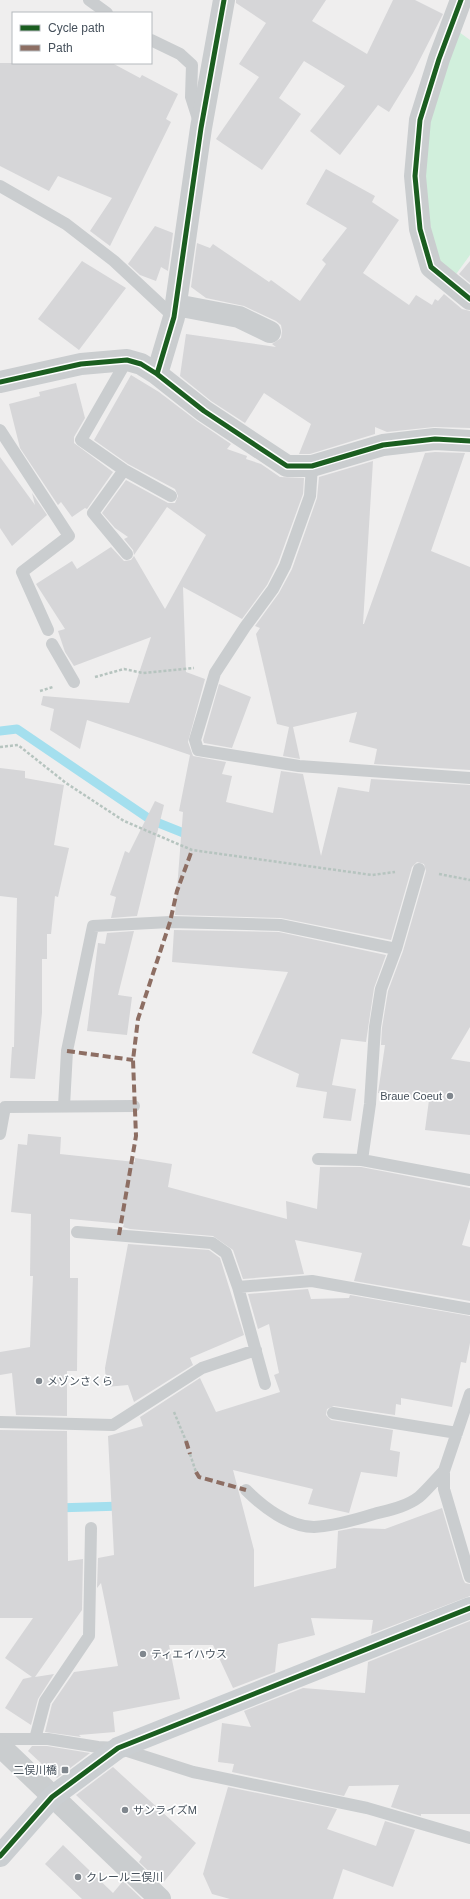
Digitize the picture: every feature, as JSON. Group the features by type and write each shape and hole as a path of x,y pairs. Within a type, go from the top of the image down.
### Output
{"street":[{"path":"157,374 175,311 201,128 224,0"},
{"path":"461,0 439,59 420,120 414,176 420,229 431,267 470,299"},
{"path":"175,311 239,317 270,332"},
{"path":"0,382 81,364 127,360 141,364 157,374 204,411 287,466 312,466 383,445 435,439 470,442"},
{"path":"0,1856 52,1797 118,1748 470,1608"},
{"path":"0,1746 160,1899"}],"lane":[{"path":"89,0 106,12"},
{"path":"152,40 180,54 192,65 191,97 201,128"},
{"path":"0,186 66,224 175,311"},
{"path":"127,360 81,440 124,470 170,496"},
{"path":"0,430 69,536 22,572 48,630"},
{"path":"312,466 310,496 285,566 273,589 245,627 215,673 196,740 198,750 299,766 470,778"},
{"path":"124,470 93,513 127,554"},
{"path":"52,644 74,682"},
{"path":"362,1160 370,1104 375,1028 381,989 396,949 419,869"},
{"path":"64,1106 67,1051 93,926 170,922 280,925 396,949"},
{"path":"0,1134 4,1107 134,1106"},
{"path":"318,1159 362,1160 470,1180"},
{"path":"77,1232 212,1243 226,1253 238,1287 265,1384"},
{"path":"238,1287 312,1281 470,1309"},
{"path":"0,1422 113,1425 202,1368 256,1350"},
{"path":"470,1394 444,1471 444,1489 470,1577"},
{"path":"333,1413 457,1432"},
{"path":"246,1490 260,1504 278,1515 294,1522 313,1527 403,1507 418,1497 444,1471"},
{"path":"35,1739 45,1701 89,1636 91,1528"},
{"path":"0,1739 48,1739 98,1747 118,1748 193,1772 367,1808 470,1838"}],"path":[{"path":"40,690 124,670 143,673 219,666"},
{"path":"0,747 18,745 66,783 124,821 192,850 372,875 419,869 470,880"},
{"path":"165,1392 186,1441"},
{"path":"190,1454 196,1472"}],"green space":[{"path":"459,32 470,40 470,255 454,277 438,264 423,188 427,125"}],"building":[{"path":"236,0 326,0 312,21 367,54 393,0 415,0 443,14 413,73 389,112 378,105 340,155 310,131 345,86 304,61 279,98 301,114 262,170 216,139 259,77 239,64 266,23 236,3"},
{"path":"0,63 114,64 140,78 142,75 178,94 166,119 171,122 110,246 90,231 112,198 58,176 49,191 0,166"},
{"path":"326,169 375,196 372,202 399,220 363,273 409,305 416,295 432,305 435,299 438,301 444,294 462,309 470,311 470,428 434,427 387,432 375,427 375,434 310,454 299,454 311,424 264,393 245,423 211,401 180,376 186,334 276,347 272,344 281,338 282,331 281,325 276,321 244,306 206,298 191,287 197,243 210,248 213,244 269,282 271,280 300,301 326,264 322,260 347,228 306,204"},
{"path":"155,226 173,233 168,271 161,267 156,281 140,275 128,264"},
{"path":"82,261 126,288 79,350 38,319"},
{"path":"470,261 470,283 459,274"},
{"path":"131,375 159,392 197,421 231,444 227,449 247,456 246,459 261,464 280,477 304,478 303,494 278,563 267,585 242,619 183,587 186,672 205,679 188,742 193,756 226,762 222,774 232,776 226,802 273,813 281,771 303,774 321,856 338,787 369,792 371,779 470,785 470,1027 451,1059 470,1062 470,1135 425,1130 429,1100 378,1093 385,1045 381,1045 382,1028 388,991 403,951 426,871 424,864 417,862 412,867 391,940 281,918 175,915 183,812 179,811 190,755 87,720 80,749 50,730 54,709 41,705 43,696 129,703 151,637 74,666 65,652 58,631 65,629 36,584 72,561 77,569 111,547 124,561 131,560 134,556 165,609 206,535 167,507 134,555 133,550 124,539 128,537 115,528 102,513 126,480 168,503 175,503 178,496 175,489 128,464 94,440"},
{"path":"76,383 85,418 74,437 74,443 113,472 87,509 85,508 72,517 61,502 58,505 20,448 9,404 40,396 39,392"},
{"path":"425,453 465,453 431,551 470,567 470,770 374,764 377,749 349,742 357,712 293,727 300,759 283,756 289,727 277,724 256,634 260,628 255,626 279,593 292,569 317,498 319,477 373,461 364,624"},
{"path":"0,457 35,505 32,493 47,515 12,546 0,528"},
{"path":"219,684 251,697 232,748 204,743 203,740"},
{"path":"0,768 25,771 25,778 64,785 54,845 69,848 58,897 55,896 51,934 47,934 47,959 42,959 42,1013 35,1079 10,1078 12,1047 14,1047 17,898 0,896"},
{"path":"155,801 164,805 137,916 111,918 116,897 110,895 125,851 129,853"},
{"path":"174,930 279,932 386,955 374,988 366,1042 341,1039 332,1085 356,1089 351,1121 323,1118 327,1092 296,1087 299,1074 252,1053 288,972 172,962"},
{"path":"134,931 118,995 132,997 127,1035 87,1031 98,943 105,944 107,933"},
{"path":"28,1134 61,1137 60,1154 135,1162 135,1158 172,1164 168,1187 287,1219 286,1201 317,1209 320,1167 361,1167 470,1188 470,1219 462,1245 470,1247 470,1301 354,1281 362,1253 295,1240 304,1274 243,1279 233,1250 213,1236 130,1229 123,1227 124,1224 70,1219 70,1278 78,1278 77,1371 67,1371 67,1416 16,1415 12,1373 0,1375 0,1352 30,1347 33,1276 30,1276 31,1214 11,1212 18,1144 27,1145"},
{"path":"128,1244 209,1250 220,1258 244,1335 190,1358 193,1365 134,1402 128,1385 106,1387 105,1368"},
{"path":"308,1289 311,1299 349,1298 350,1295 470,1316 470,1343 466,1363 461,1362 452,1407 401,1398 401,1405 396,1404 395,1415 334,1406 327,1409 326,1415 331,1420 393,1430 390,1450 400,1452 397,1477 361,1472 349,1513 308,1504 313,1489 233,1470 254,1550 254,1587 336,1568 338,1531 354,1528 385,1529 442,1508 463,1579 465,1583 470,1584 470,1596 371,1634 373,1620 311,1618 315,1635 278,1644 275,1672 233,1688 213,1645 169,1645 180,1699 113,1712 115,1732 79,1735 81,1737 45,1732 52,1704 74,1672 118,1666 101,1583 97,1588 98,1558 114,1555 108,1436 143,1426 140,1417 200,1378 216,1412 280,1392 274,1375 279,1373 269,1324 258,1329 248,1294"},
{"path":"0,1430 67,1431 68,1561 83,1559 82,1610 35,1677 54,1674 38,1699 31,1725 5,1708 23,1679 32,1677 5,1658 33,1618 0,1618"},
{"path":"470,1621 470,1814 421,1814 421,1816 391,1807 399,1785 349,1786 344,1796 232,1772 234,1764 218,1762 222,1723 251,1727 244,1711 303,1688 365,1693 368,1662"},
{"path":"32,1746 47,1746 90,1753 57,1778 28,1751"},
{"name":"サンライズM","path":"113,1767 196,1843 162,1884 139,1862 142,1857 76,1795"},
{"path":"228,1787 337,1809 327,1829 376,1846 385,1821 415,1830 393,1887 343,1869 333,1899 230,1899 212,1894 203,1874"},
{"name":"クレール二俣川","path":"63,1845 113,1893 123,1881 142,1899 82,1899 45,1864"}],"waterway":[{"path":"0,731 17,729 151,820 191,836"},
{"path":"55,1508 123,1506"}],"marked path":[{"path":"119,1235 136,1136 133,1060 138,1019 170,922 177,891 192,850"},
{"path":"67,1051 133,1060"},
{"path":"186,1441 190,1454"},
{"path":"196,1472 199,1477 246,1490"}],"cycle path":[{"path":"157,374 174,317 201,128 224,0"},
{"path":"461,0 439,59 420,120 415,176 420,229 431,267 470,299"},
{"path":"0,382 81,364 127,360 141,364 157,374 204,411 287,466 312,466 383,445 435,439 470,441"},
{"path":"0,1856 52,1797 118,1748 470,1608"}],"place":[{"name":"Braue Coeut","path":"450,1096"},
{"name":"メゾンさくら","path":"39,1381"},
{"name":"ティエイハウス","path":"143,1654"},
{"name":"二俣川橋","path":"65,1770"},
{"name":"サンライズM","path":"125,1810"},
{"name":"クレール二俣川","path":"78,1877"}]}
